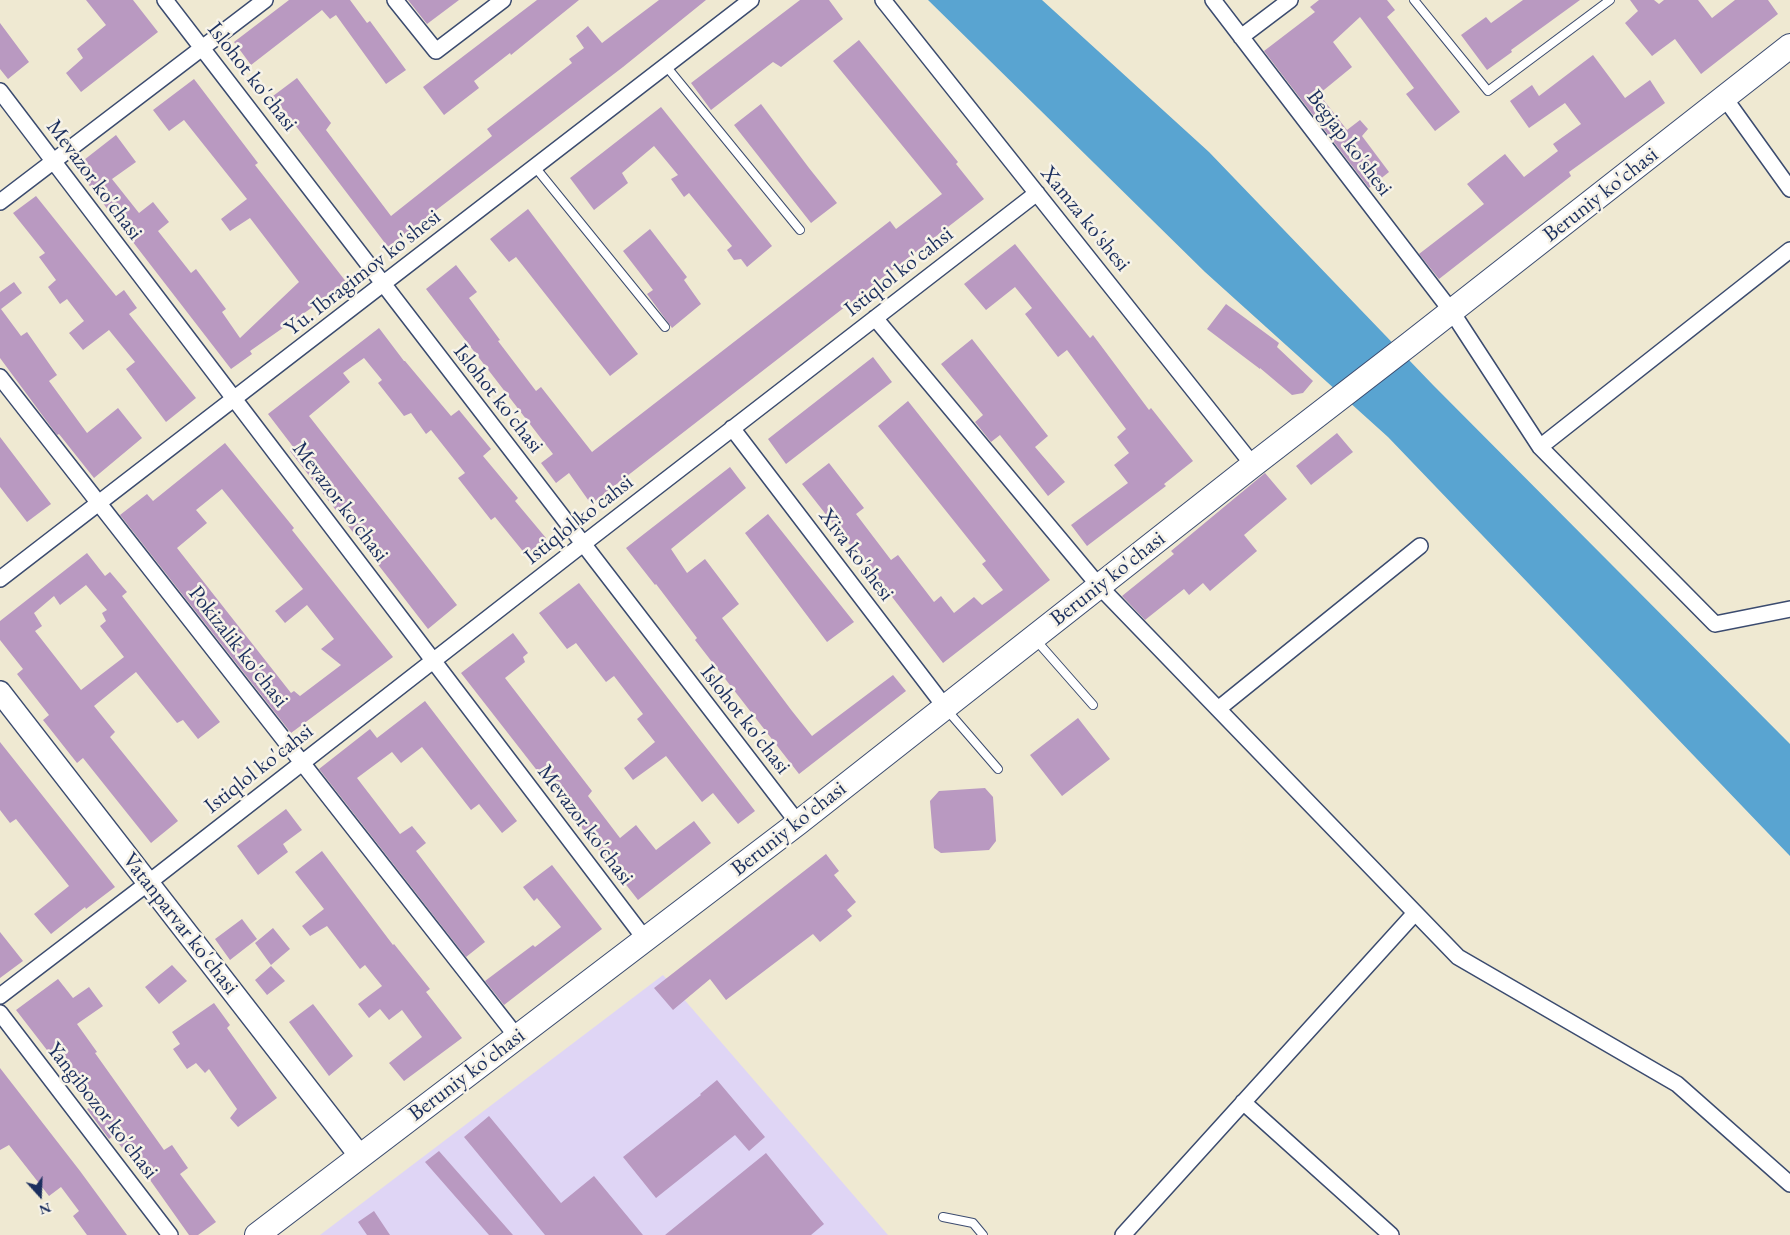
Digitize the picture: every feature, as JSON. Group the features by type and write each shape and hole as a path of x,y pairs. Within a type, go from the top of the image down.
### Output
{"main road":[{"name":"Beruniy ko'chasi","path":"257,1235 798,823 1253,464 1411,344 1790,46"}],"street":[{"name":"Islohot ko'chasi","path":"165,0 798,823"},
{"path":"0,202 265,0"},
{"path":"395,0 436,51 504,0"},
{"name":"Yu. Ibragimov ko'shesi","path":"0,579 751,0"},
{"name":"Xamza ko'shesi","path":"884,0 1253,464"},
{"name":"Begjap ko'shesi","path":"1213,0 1452,312 1540,447 1715,624 1790,609"},
{"path":"1241,37 1290,0"},
{"name":"Mevazor ko'chasi","path":"0,91 645,940"},
{"path":"1724,97 1790,189"},
{"name":"Istiqlol ko'cahsi","path":"0,996 1037,193"},
{"path":"1540,447 1790,250"},
{"path":"875,318 1099,586 1458,957 1677,1084 1790,1184"},
{"name":"Pokizalik ko'chasi","path":"0,377 517,1037"},
{"name":"Xiva ko'shesi","path":"732,428 945,707"},
{"path":"1218,709 1420,546"},
{"name":"Vatanparvar ko'chasi","path":"0,692 360,1156"},
{"path":"1123,1235 1415,913"},
{"name":"Yangibozor ko'chasi","path":"0,1013 170,1235"},
{"path":"1243,1102 1391,1235"}],"lane":[{"path":"1414,0 1488,91 1610,0"},
{"path":"666,66 800,230"},
{"path":"535,167 665,327"},
{"path":"1034,637 1093,705"},
{"path":"945,707 998,769"},
{"path":"943,1217 973,1223 983,1235"}],"shaded area":[{"path":"663,975 888,1235 320,1235"}],"water":[{"path":"928,0 1042,0 1209,152 1433,385 1790,744 1790,856 1388,437 1205,272"}],"building":[{"path":"86,0 133,0 158,32 81,92 66,73 83,58 77,49 106,25"},
{"path":"289,0 350,0 367,23 370,21 406,70 386,84 336,15 330,19 322,10 251,65 234,42"},
{"path":"408,0 459,0 427,24"},
{"path":"537,0 579,0 511,55 510,53 474,81 479,88 444,115 423,87"},
{"path":"659,0 706,0 623,67 388,247 273,96 297,78 331,123 326,130 391,216 492,136 487,129 572,63 569,59 584,48 576,36 588,26 602,43"},
{"path":"800,0 829,0 843,19 781,67 773,62 711,110 691,83"},
{"path":"1319,0 1387,0 1395,10 1387,17 1460,112 1435,131 1406,94 1414,88 1360,17 1333,42 1352,67 1319,94 1347,130 1360,120 1368,129 1362,136 1389,172 1369,188 1264,51 1315,12 1310,7"},
{"path":"1523,0 1580,0 1511,50 1512,52 1487,70 1461,35 1486,17 1491,23"},
{"path":"1630,0 1654,0 1659,4 1664,0 1698,0 1712,18 1735,0 1768,0 1778,14 1701,74 1675,39 1652,56 1625,23 1638,11"},
{"path":"0,23 29,62 8,79 0,69"},
{"path":"859,40 958,162 956,164 984,199 591,504 569,473 556,483 541,463 553,454 426,289 456,265 477,292 469,298 500,340 498,341 536,391 541,387 592,452 890,221 896,229 942,194 833,61"},
{"path":"1593,55 1625,98 1650,80 1665,103 1569,172 1571,176 1439,279 1419,254 1484,204 1467,184 1505,154 1524,177 1558,151 1553,144 1581,124 1565,103 1529,128 1510,101 1532,85 1539,96"},
{"path":"194,79 258,163 255,165 347,283 250,351 252,354 231,369 75,167 116,135 136,162 112,179 139,213 153,202 169,222 158,231 191,273 196,269 226,309 222,312 240,338 299,282 250,218 230,231 221,219 247,199 184,120 169,131 153,110"},
{"path":"761,104 837,203 811,223 734,125"},
{"path":"661,107 772,246 747,267 741,259 734,260 727,250 732,246 689,193 684,197 671,179 678,175 654,146 622,173 628,183 594,210 570,178"},
{"path":"36,196 116,296 124,290 137,308 129,314 196,398 166,422 126,369 135,362 109,330 83,350 69,333 84,321 67,299 60,304 48,287 56,280 39,257 45,253 13,213"},
{"path":"528,209 638,354 610,376 516,257 509,262 490,239"},
{"path":"650,229 687,277 684,280 701,304 672,328 647,294 653,290 623,251"},
{"path":"1015,244 1090,338 1093,335 1149,410 1151,408 1193,461 1164,484 1166,486 1087,546 1071,525 1128,483 1114,465 1129,453 1117,437 1126,429 1067,350 1058,357 1025,314 1032,308 1015,287 986,310 964,284"},
{"path":"14,282 22,293 1,309 21,336 27,332 57,375 49,381 87,433 118,408 142,438 94,478 59,434 57,435 0,358 0,292"},
{"path":"1226,304 1279,343 1277,347 1313,381 1303,393 1292,395 1260,368 1207,329"},
{"path":"379,328 404,361 451,416 459,410 491,449 483,456 518,498 515,501 546,538 526,555 495,517 491,520 458,478 465,473 431,430 426,434 411,413 404,416 378,383 382,380 364,358 343,373 350,382 309,416 457,605 428,629 290,451 294,448 268,414"},
{"path":"972,339 1048,436 1035,447 1065,482 1048,496 1000,435 991,442 975,422 983,415 941,364"},
{"path":"873,357 892,382 786,464 768,439"},
{"path":"908,401 1050,580 943,663 802,484 829,463 864,508 856,514 891,560 898,555 934,602 941,596 954,613 974,597 982,605 1003,590 982,564 986,561 878,426"},
{"path":"1337,433 1353,452 1311,485 1296,466"},
{"path":"0,437 51,504 27,522 0,487"},
{"path":"225,443 294,528 292,530 393,657 291,733 120,515 147,494 153,501","holes":["222,489 303,589 275,611 285,623 307,605 334,639 321,649 341,665 300,696 294,691 291,693 177,548 207,523 196,510"]},
{"path":"730,467 746,488 671,549 687,573 705,559 739,604 722,618 792,711 812,736 893,675 906,691 799,774 695,640 697,638 656,584 626,548"},
{"path":"1265,473 1287,499 1244,535 1257,551 1210,591 1203,583 1189,595 1184,589 1145,620 1122,596 1174,554 1171,551"},
{"path":"768,514 854,622 827,642 745,533"},
{"path":"87,553 105,576 110,572 127,592 122,596 220,722 198,739 183,720 177,723 136,672 94,706 115,732 110,737 178,821 151,843 83,758 77,763 43,720 49,715 17,674 23,669 0,640 0,621","holes":["86,585 107,610 102,613 106,621 100,626 124,657 81,690 35,631 42,626 34,613 54,596 60,605"]},
{"path":"579,583 755,811 738,824 713,793 702,802 666,756 633,780 624,768 655,742 637,719 643,714 614,676 606,682 576,643 567,649 539,613"},
{"path":"513,633 528,653 523,657 525,662 505,678 592,791 588,796 620,838 636,825 656,850 694,821 711,843 638,900 461,673"},
{"path":"425,701 517,821 502,833 479,804 471,810 422,747 401,763 392,752 357,778 400,834 412,826 426,843 416,851 485,942 466,957 319,769 370,729 377,738"},
{"path":"1078,718 1110,759 1062,796 1030,755"},
{"path":"0,742 115,887 86,909 85,907 51,934 34,914 69,886 16,819 10,823 0,810"},
{"path":"985,788 993,797 996,841 989,850 941,853 934,848 930,801 939,791"},
{"path":"286,809 302,830 283,844 288,852 258,875 237,846"},
{"path":"322,851 393,945 430,989 426,992 462,1038 404,1081 389,1063 422,1037 402,1010 389,1020 380,1009 369,1018 358,1004 382,986 365,965 360,969 327,926 310,936 302,926 324,909 295,872"},
{"path":"826,854 839,871 834,875 856,902 847,910 852,916 820,942 813,934 726,1000 710,979 673,1010 654,988"},
{"path":"552,865 602,929 504,1005 485,981 533,945 535,947 561,927 537,898 534,901 523,887"},
{"path":"242,919 257,939 230,960 215,939"},
{"path":"273,928 290,949 271,965 255,943"},
{"path":"0,932 23,961 0,978"},
{"path":"172,965 187,981 159,1004 145,987"},
{"path":"271,966 285,981 267,995 255,980"},
{"path":"58,979 73,998 89,987 103,1006 77,1024 97,1052 95,1053 164,1150 172,1145 188,1168 180,1174 216,1222 198,1235 189,1235 138,1163 135,1165 113,1136 109,1139 87,1109 91,1107 16,1010"},
{"path":"214,1003 230,1025 227,1028 277,1098 238,1127 230,1118 237,1109 209,1069 205,1073 196,1063 187,1069 173,1049 180,1044 172,1032"},
{"path":"313,1004 353,1056 329,1076 289,1022"},
{"path":"0,1068 127,1235 87,1235 73,1216 79,1211 61,1187 49,1196 9,1145 0,1150"},
{"path":"717,1080 765,1137 749,1151 735,1135 656,1198 623,1157"},
{"path":"489,1116 561,1203 594,1176 643,1235 545,1235 464,1137"},
{"path":"439,1151 513,1235 489,1235 425,1162"},
{"path":"766,1153 824,1224 811,1235 665,1235"},
{"path":"374,1211 390,1235 367,1235 358,1222"}]}
